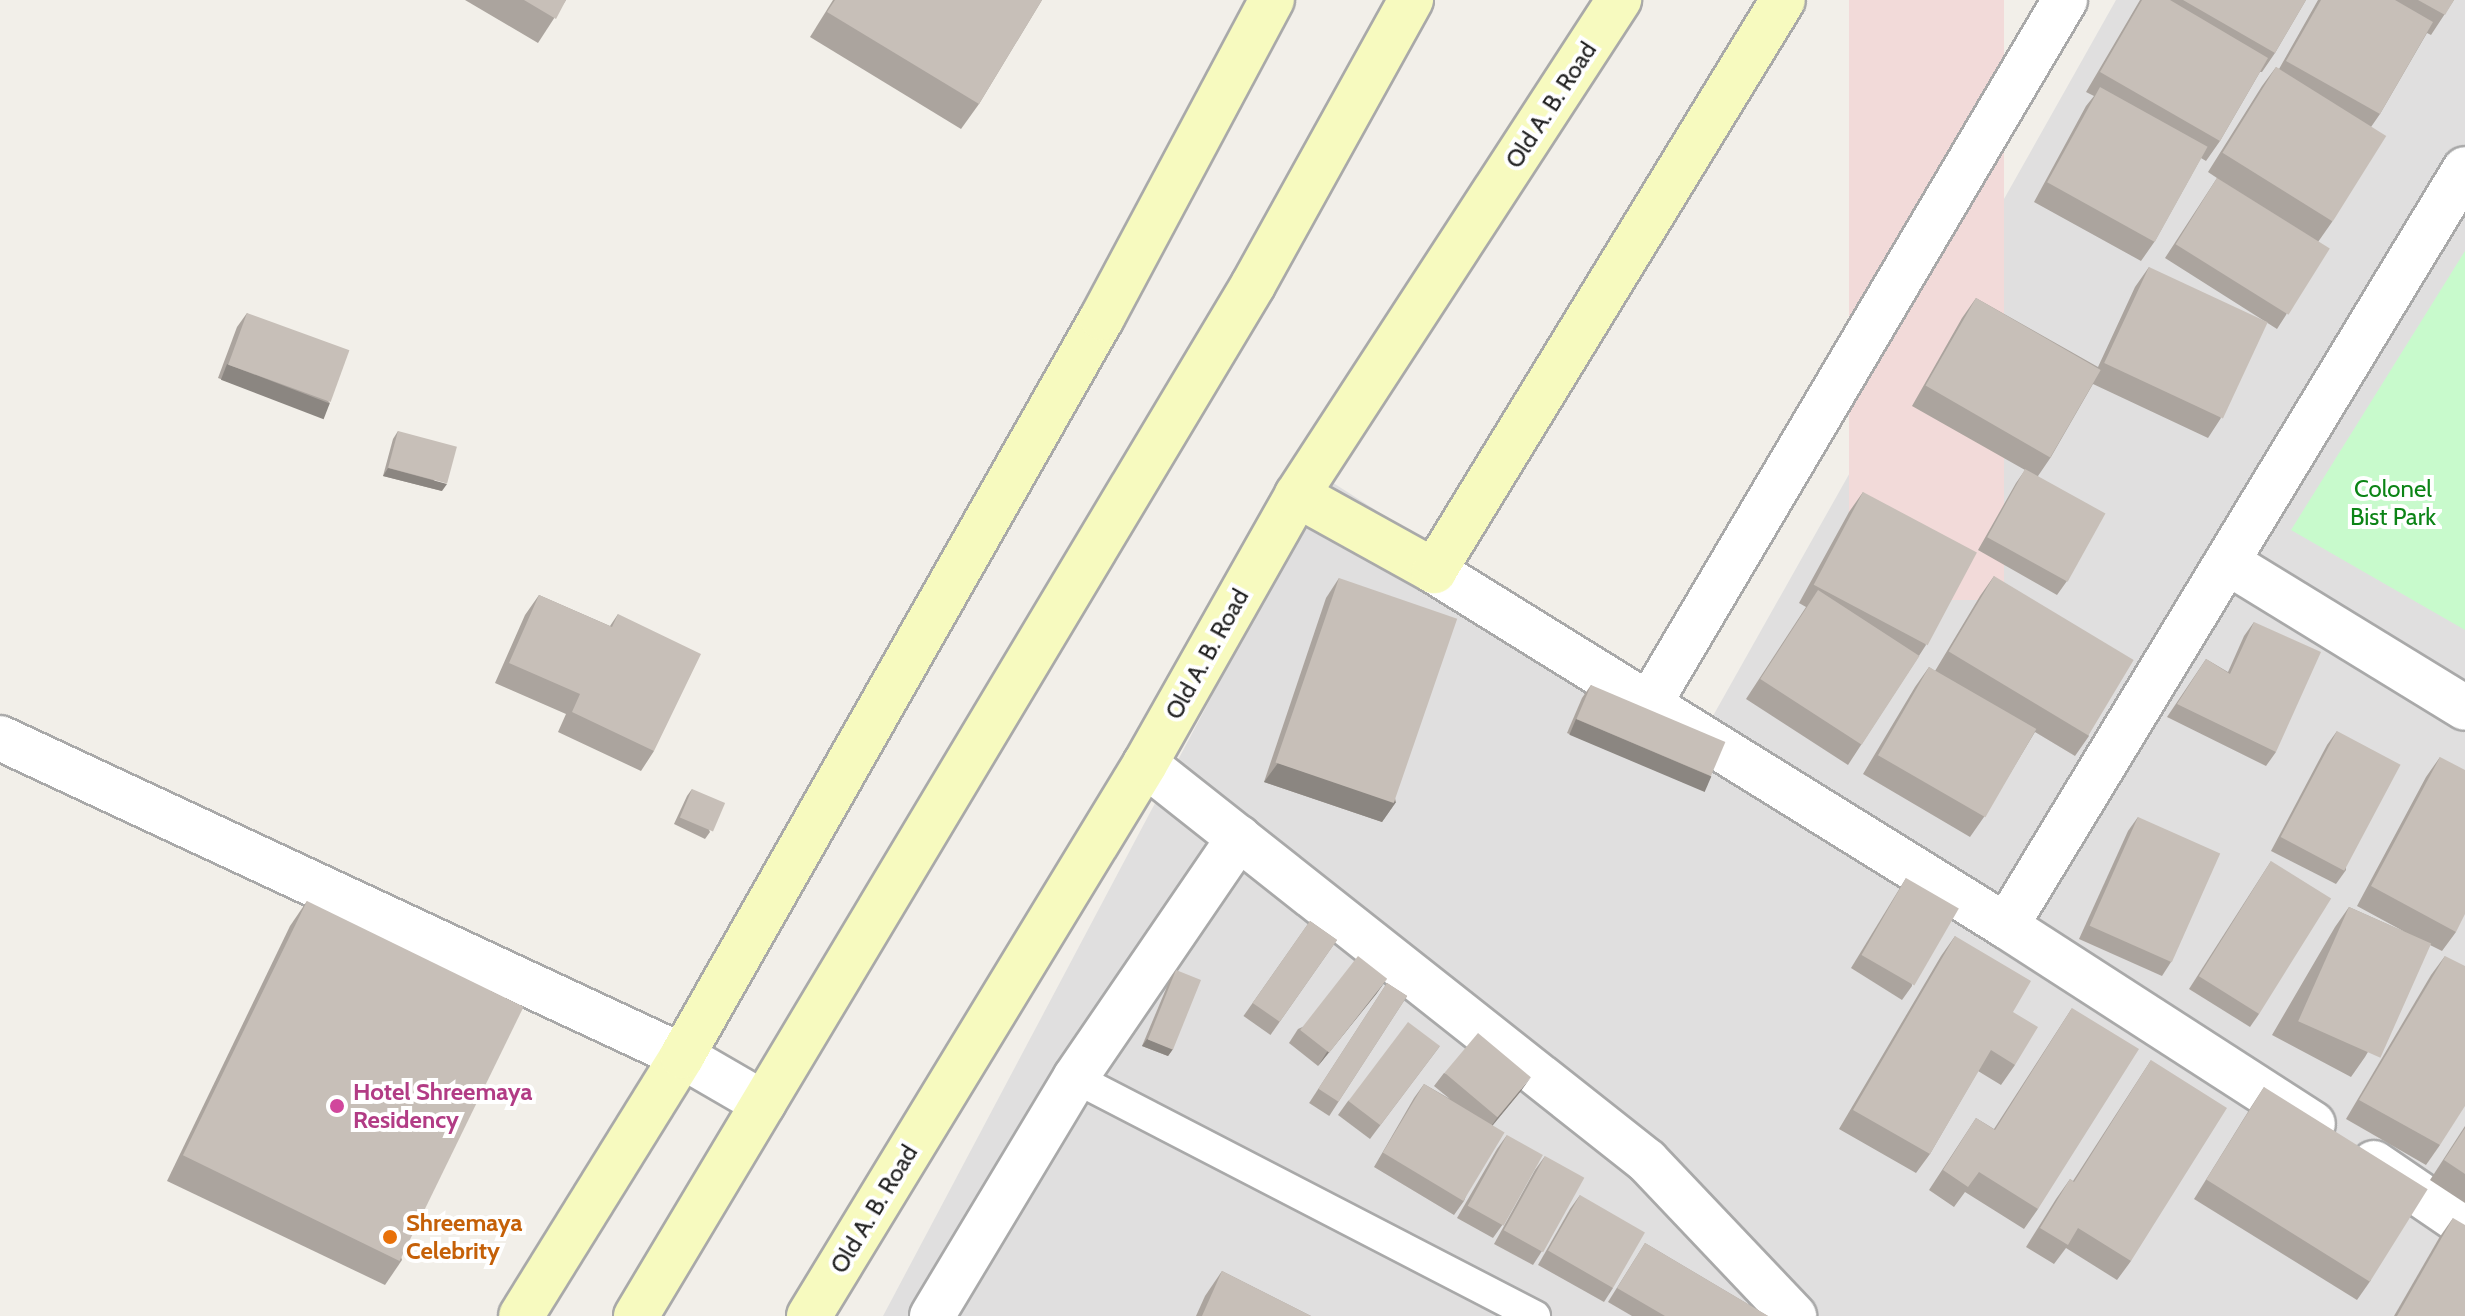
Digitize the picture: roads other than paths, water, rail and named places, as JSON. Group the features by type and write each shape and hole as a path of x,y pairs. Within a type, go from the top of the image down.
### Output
{"main road":[{"path":"521,1316 682,1056 1102,318 1272,0"},
{"path":"636,1316 1253,285 1411,0"},
{"name":"Old A. B. Road","path":"809,1316 1145,764 1297,495 1619,0"},
{"path":"1297,495 1434,571 1783,0"}],"street":[{"path":"1649,704 2065,0"},
{"path":"2006,926 2465,169"},
{"path":"2227,562 2465,708"},
{"path":"1434,571 2006,926 2465,1225"},
{"path":"0,738 682,1056 763,1103"},
{"path":"1145,764 1647,1161 1794,1316"},
{"path":"932,1316 1075,1078 1239,838"}],"lane":[{"path":"1075,1078 1535,1316"}],"place":[{"name":"Hotel Shreemaya Residency","path":"337,1106"},
{"name":"Shreemaya Celebrity","path":"390,1237"}],"park label":[{"name":"Colonel Bist Park","path":"2393,503"}]}
